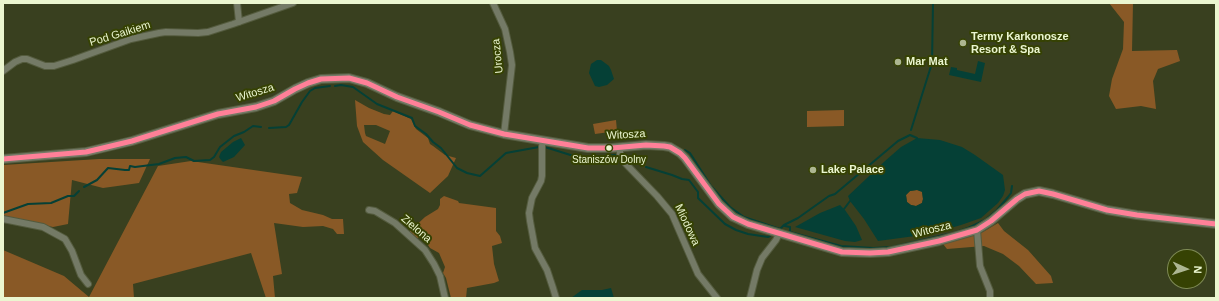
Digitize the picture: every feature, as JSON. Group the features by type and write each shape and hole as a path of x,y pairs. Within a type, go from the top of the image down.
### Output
{"street":[{"path":"237,3 239,22"},
{"name":"Pod Gaikiem","path":"3,71 15,62 22,59 27,59 45,66 54,66 116,44 141,37 166,32 198,34 239,22 293,3"},
{"name":"Urocza","path":"493,3 505,30 512,65 504,134"},
{"name":"Witosza","path":"3,159 86,152 132,141 218,114 256,107 274,101 295,89 321,79 349,78 367,83 397,97 470,124 504,134 588,148 646,145 670,147 680,153 719,204 733,217 748,224 779,234 842,252 870,254 888,252 939,241 977,230 991,221 1017,199 1025,194 1039,191 1107,210 1216,224"},
{"path":"543,140 542,176 532,198 529,213 535,248 549,275 556,298"},
{"name":"Miodowa","path":"620,147 620,154 626,164 658,196 672,214 698,274 717,298"},
{"name":"Zielona","path":"369,210 375,211 394,223 425,250 440,276 445,298"},
{"path":"3,219 43,227 65,239 72,251 81,275 88,284"},
{"path":"977,230 980,266 990,291 990,298"},
{"path":"750,298 757,270 762,258 779,234"}],"shaded area":[{"path":"1109,3 1133,3 1132,51 1177,50 1180,61 1158,69 1153,81 1156,109 1141,106 1116,109 1109,96 1112,79 1123,49 1124,22"},
{"path":"355,100 384,114 390,115 393,111 411,119 416,129 428,138 430,144 445,155 456,158 448,176 430,193 383,160 363,142 357,126","holes":["364,125 376,125 390,131 385,144 366,136"]},
{"path":"844,110 844,126 807,127 807,111"},
{"path":"616,120 617,131 595,134 593,124"},
{"path":"99,159 150,159 139,183 103,188 72,180 68,224 53,227 3,216 3,165"},
{"path":"191,161 302,177 297,193 289,194 290,203 302,210 323,215 332,219 343,219 344,234 337,234 333,229 323,226 303,227 274,223 282,274 273,276 275,298 266,298 251,253 133,284 134,298 3,298 3,250 64,276 89,297 158,166"},
{"path":"910,191 922,191 922,203 916,206 911,205 907,202 906,195"},
{"path":"444,196 458,201 459,203 496,208 496,231 500,236 502,243 492,246 494,264 499,281 467,288 466,298 451,298 446,278 443,273 445,267 439,253 430,248 426,242 426,237 417,238 409,232 425,217 438,209 440,199"},
{"path":"998,223 1004,231 1028,250 1051,276 1053,283 1036,284 1019,266 1003,254 984,246 947,249 943,244 983,232"}],"water":[{"path":"597,60 601,60 609,66 614,79 607,85 599,87 595,86 589,73 591,64"},
{"path":"978,61 985,63 981,82 949,75 951,67 975,74"},
{"path":"241,138 245,145 234,157 223,162 219,157 221,152 233,142"},
{"path":"917,138 940,140 962,147 1003,175 1005,190 1003,196 998,203 981,218 930,234 878,241 848,196 901,147","holes":["917,190 922,192 922,203 916,206 907,202 906,195 910,191"]},
{"path":"840,205 856,226 862,240 855,242 845,241 795,227 820,213"},
{"path":"611,288 614,298 571,298 582,290 602,290"}],"waterway":[{"path":"911,130 932,63 933,3"},
{"path":"335,86 341,85 353,87 377,104 412,118 415,126 441,148 457,168 467,173 480,176 506,153 539,147"},
{"path":"269,128 286,127 289,125 310,91 315,88 330,86"},
{"path":"84,187 97,180 108,168 129,170 130,166 135,167 159,164 175,158 186,157 194,161 210,160 214,157 220,147 234,136 253,126 261,127"},
{"path":"685,150 690,153 711,186 730,207 744,217 780,229 829,196 835,194 898,141 910,135 917,138"},
{"path":"545,147 580,158 617,155"},
{"path":"624,155 643,165"},
{"path":"646,167 689,180 698,192 698,198 725,224 748,234 770,236"},
{"path":"784,225 790,227 790,232 841,246 873,248 892,247 953,233 985,220 997,210 1008,197 1011,193 1012,186"},
{"path":"3,213 28,204 51,203 68,196 74,196 79,191"},
{"path":"844,209 850,201"}],"transit line":[{"path":"3,159 86,152 132,141 218,114 256,107 274,101 295,89 321,79 349,78 367,83 397,97 470,125 504,134 588,148 612,148 646,145 670,147 685,158 719,204 733,217 748,224 842,252 888,252 939,241 977,230 991,221 1017,199 1025,194 1039,191 1107,210 1216,224"}],"place":[{"name":"Termy Karkonosze Resort & Spa","path":"963,43"},
{"name":"Mar Mat","path":"898,62"},
{"name":"Staniszów Dolny","path":"609,148"},
{"name":"Lake Palace","path":"813,170"}]}
